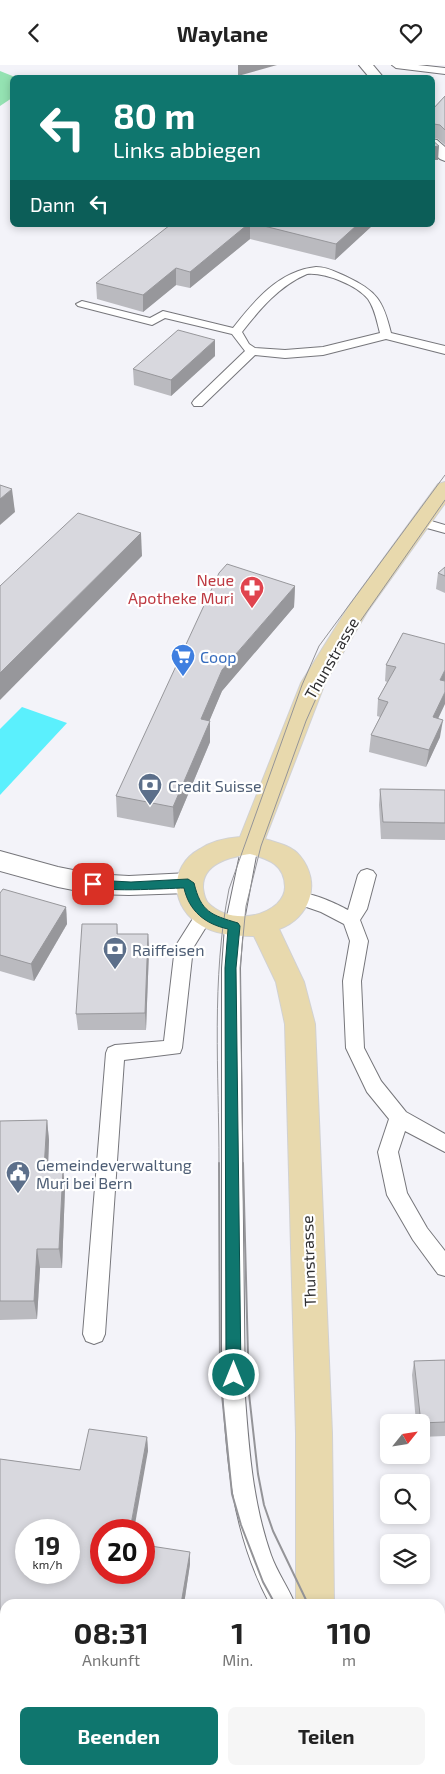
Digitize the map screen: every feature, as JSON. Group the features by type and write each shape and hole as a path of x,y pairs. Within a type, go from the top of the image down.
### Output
{"main road":[{"name":"Thunstrasse","path":"250,845 313,683 357,611 445,488"},
{"path":"250,845 269,849 282,856 292,865 299,875 301,887 298,898 292,909 280,918 249,926 222,923 205,914 192,900 188,883 191,873 206,856 230,846 250,845"},
{"name":"Thunstrasse","path":"249,926 290,982 300,1024 314,1433 315,1599"}],"street":[{"path":"366,65 374,75"},
{"path":"435,146 445,156"},
{"path":"2,866 93,884 131,886 188,883"}],"lane":[{"path":"396,65 445,71"},
{"path":"236,332 260,302 288,279 315,270 333,275 367,290 376,299 386,335"},
{"path":"82,304 152,322 162,313 236,332 245,346 252,351 298,354 315,352 386,335 445,349"},
{"path":"198,403 252,351"},
{"path":"421,522 445,529"},
{"path":"250,845 249,926 231,968 233,1365 236,1439 241,1483 249,1522 257,1550 281,1599"},
{"path":"351,920 358,909 366,875"},
{"path":"298,898 327,907 351,920 359,941 352,981 355,1049 374,1086 399,1119 445,1144"},
{"path":"94,1334 115,1053 173,1048 184,947 205,914"},
{"path":"399,1119 388,1152 397,1195 420,1235 445,1267"}],"green space":[{"path":"0,71 10,75 10,99 0,106"}],"water":[{"path":"22,707 67,723 0,795 0,729"}],"building":[{"path":"445,96 445,130 440,125 435,124 435,107"},
{"path":"167,227 245,227 190,272 176,268 143,295 96,283"},
{"path":"268,227 355,227 336,244"},
{"path":"178,330 215,340 171,380 133,369"},
{"path":"0,485 12,489 0,499"},
{"path":"78,513 141,533 0,673 0,586"},
{"path":"227,564 295,586 222,670 201,719 210,721 173,807 116,796 219,573"},
{"path":"445,567 445,576 438,573"},
{"path":"403,633 445,644 445,670 440,680 445,681 445,692 433,717 443,720 429,750 371,735 388,702 378,699 396,667 386,665"},
{"path":"380,789 445,790 445,823 383,822"},
{"path":"3,889 66,907 31,964 0,955 0,893"},
{"path":"82,924 117,924 117,934 148,934 145,1013 76,1014"},
{"path":"47,1120 44,1169 63,1169 59,1249 37,1249 34,1301 0,1301 0,1121"},
{"path":"445,1360 445,1422 430,1423 430,1414 420,1414 414,1361"},
{"path":"89,1429 147,1437 132,1519 90,1519 90,1584 155,1584 155,1547 190,1552 182,1599 0,1599 0,1459 80,1470"}],"tram line":[{"path":"219,1164 218,992 223,923 229,889 302,685 319,646 445,475"},
{"path":"243,1164 240,968 246,906 261,846 306,721 326,676 352,633 445,500"},
{"path":"219,1163 220,1375 232,1494 241,1525 263,1582 272,1599"},
{"path":"243,1163 249,1394 258,1474 264,1505 273,1531 306,1599"}],"place":[{"name":"Neue Apotheke Muri","path":"252,609"},
{"name":"Coop","path":"183,677"},
{"name":"Credit Suisse","path":"150,806"},
{"name":"Raiffeisen","path":"115,970"},
{"name":"Gemeindeverwaltung Muri bei Bern","path":"18,1194"}],"route":[{"path":"93,884 131,886 188,883 189,892 197,908 222,923 234,926 231,968 234,1375"}]}
